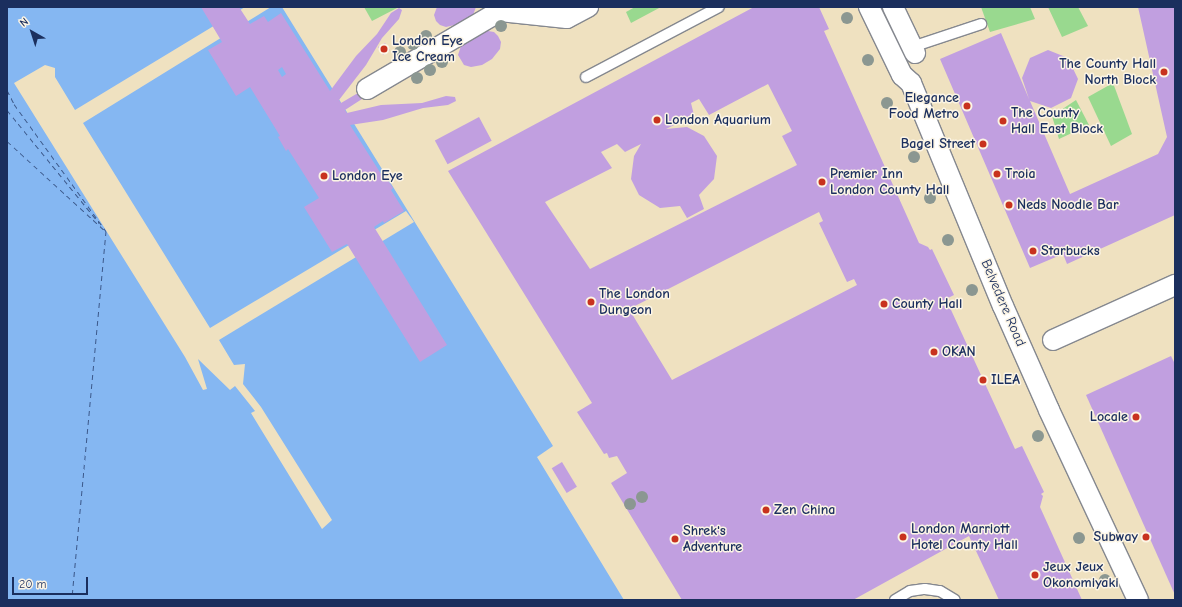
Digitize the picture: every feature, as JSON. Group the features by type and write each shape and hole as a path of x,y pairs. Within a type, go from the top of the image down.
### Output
{"street":[{"path":"367,89 500,11 567,18 588,7"},
{"name":"Belvedere Road","path":"869,7 902,76 911,83 1049,410 1138,600"},
{"path":"893,7 913,50"},
{"path":"1053,340 1175,285"}],"lane":[{"path":"586,77 719,7"},
{"path":"913,50 981,24"},
{"path":"895,600 910,591 925,589 940,591 955,600"}],"green space":[{"path":"364,7 399,7 372,21"},
{"path":"635,7 661,7 631,23 626,12"},
{"path":"981,7 1030,7 1035,19 990,32"},
{"path":"1048,7 1078,7 1088,26 1062,37"},
{"path":"1113,83 1132,134 1111,146 1088,97"},
{"path":"1076,100 1089,125 1059,139 1052,116"}],"water":[{"path":"7,7 282,7 553,446 537,457 624,600 7,600"}],"pier":[{"path":"245,7 271,7 83,123 210,328 406,211 414,222 219,340 234,365 245,364 243,384 261,407 332,520 322,529 251,413 255,411 235,386 230,390 198,359 207,389 203,390 185,357 14,83 45,65 55,68 55,77 75,110"}],"building":[{"path":"201,7 239,7 250,24 264,16 268,22 281,13 330,91 356,56 377,34 391,13 399,8 402,10 399,19 382,38 366,65 339,100 341,103 358,93 362,99 345,110 347,113 381,105 422,103 446,96 455,97 456,101 448,105 423,108 383,120 350,125 383,177 385,176 393,188 391,190 404,211 374,227 447,345 420,362 347,244 332,252 304,207 319,198 288,149 286,151 278,137 280,136 250,87 236,96 208,50 222,42","holes":["282,67 286,74 282,77 278,70","346,172 351,179 346,181 342,174"]},
{"path":"437,7 476,7 473,15 463,23 446,27 440,25 436,21 434,15"},
{"name":"County Hall","path":"754,7 819,7 829,29 824,31 919,243 928,247 930,250 932,249 954,295 946,299 1015,449 1022,446 1044,492 1041,494 1043,496 1040,507 1082,600 999,600 969,536 853,600 682,600 611,483 627,473 617,456 609,458 607,453 604,454 577,412 592,403 448,171","holes":["768,84 792,131 782,136 797,165 590,269 545,202 612,168 601,152 617,144 625,152 641,144 634,156 631,179 639,195 660,208 680,206 687,218 704,209 699,195 714,179 717,156 704,136 687,127 666,129 694,115 691,103 699,99 709,115","819,212 823,221 819,223 847,282 854,279 857,285 672,380 629,309"]},
{"name":"The County Hall East Block","path":"1138,7 1175,7 1175,215 1067,264 1063,254 1030,268 940,59 1001,33 1029,99 1022,78 1030,58 1048,50 1068,58 1078,79 1071,98 1051,108 1030,101 1070,194 1158,154 1167,137"},
{"path":"482,30 494,32 498,36 501,42 500,49 492,59 482,65 471,67 464,65 458,55 462,43"},
{"name":"London Eye Ice Cream","path":"385,43 390,50 383,55 378,47"},
{"path":"479,117 492,141 448,164 435,140"},
{"path":"1171,356 1175,364 1175,595 1086,395"},
{"path":"562,462 577,487 567,493 552,468"}],"ferry route":[{"path":"7,90 14,104 106,231 72,600"},
{"path":"7,110 99,223"},
{"path":"7,141 104,230"}],"place":[{"name":"London Eye Ice Cream","path":"384,49"},
{"name":"The County Hall North Block","path":"1164,72"},
{"name":"Elegance Food Metro","path":"967,106"},
{"name":"London Aquarium","path":"657,120"},
{"name":"The County Hall East Block","path":"1003,121"},
{"name":"Bagel Street","path":"983,144"},
{"name":"Troia","path":"997,174"},
{"name":"London Eye","path":"324,176"},
{"name":"Premier Inn London County Hall","path":"822,182"},
{"name":"Neds Noodle Bar","path":"1009,205"},
{"name":"Starbucks","path":"1033,251"},
{"name":"The London Dungeon","path":"591,302"},
{"name":"County Hall","path":"884,304"},
{"name":"OKAN","path":"934,352"},
{"name":"ILEA","path":"983,380"},
{"name":"Locale","path":"1136,417"},
{"name":"Zen China","path":"766,510"},
{"name":"London Marriott Hotel County Hall","path":"903,537"},
{"name":"Subway","path":"1146,537"},
{"name":"Shrek's Adventure","path":"675,539"},
{"name":"Jeux Jeux Okonomiyaki","path":"1035,575"}]}
